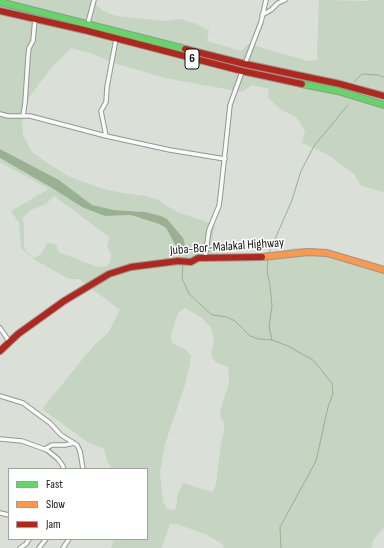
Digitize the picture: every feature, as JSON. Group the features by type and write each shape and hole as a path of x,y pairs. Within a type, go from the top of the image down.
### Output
{"main road":[{"name":"6","path":"0,2 88,23 245,64 340,84 384,96"},
{"name":"6","path":"0,11 242,71 338,91 384,104"},
{"name":"Juba-Bor-Malakal Highway","path":"0,350 9,341 64,301 109,274 131,267 178,261 191,262 198,258 260,257 303,252 326,254 362,262 384,270"}],"street":[{"path":"88,23 94,0"},
{"path":"205,258 209,230 219,206 230,105 255,39 266,0"},
{"path":"262,14 271,10 278,3 285,0"},
{"path":"23,116 26,103 28,52 33,41 35,19"},
{"path":"106,136 101,111 106,102 107,87 116,39"},
{"path":"0,114 8,116 30,116 106,136 170,150 224,159"},
{"path":"0,328 9,341"},
{"path":"0,396 23,403 50,423 61,435 77,445 80,451 83,468"},
{"path":"0,439 22,441 46,449 58,459 63,468"},
{"path":"46,449 52,445 74,443"},
{"path":"20,548 26,544 28,540"},
{"path":"39,548 45,540"}],"shaded area":[{"path":"0,0 93,0 93,3 104,11 116,16 165,21 180,19 194,23 209,30 207,41 241,51 248,44 308,61 318,60 319,0 384,0 384,192 361,186 354,174 327,154 302,143 305,131 297,118 282,110 272,102 268,97 269,89 252,85 242,92 165,78 117,64 90,53 71,48 52,67 27,100 22,123 23,135 32,152 70,177 104,189 146,196 158,200 177,212 215,225 211,246 220,254 254,254 294,248 314,248 368,261 384,267 384,528 374,539 371,548 223,548 224,546 207,535 177,524 170,524 161,548 111,548 114,540 148,540 148,468 111,468 107,461 104,449 89,443 42,409 94,345 108,333 120,310 79,279 69,279 35,260 21,248 19,223 11,211 49,189 0,162 0,158 67,197 105,216 131,215 159,224 166,228 180,254 188,253 183,238 161,216 139,211 114,210 92,205 59,180 0,149","holes":["54,196 109,237 107,247 111,253 111,260 107,266 97,267 68,256 59,252 57,245 51,243 47,244 41,254 34,258 24,248 23,217 31,210 46,204","185,308 202,318 211,328 214,341 211,354 215,362 228,367 229,383 220,410 221,418 224,424 224,431 216,485 212,492 183,483 177,496 175,510 167,509 163,502 160,472 165,444 184,388 191,356 186,350 172,343 171,335 178,313"]},
{"path":"0,149 59,180 92,205 114,210 145,212 167,219 183,238 188,254 180,254 166,228 159,224 131,215 105,216 82,207 0,158"}],"waterway":[{"path":"354,82 362,74 384,77"},
{"path":"269,253 292,200 301,171 314,146 348,105"},
{"path":"268,258 267,271 272,306 269,326 272,340"},
{"path":"183,263 182,278 189,294 212,315 227,317 235,321 250,336 259,339 272,340 288,346 313,360 332,383 333,394 328,407 316,461 280,527 281,548"}],"traffic: fast":[{"path":"0,2 185,49"},
{"path":"302,84 338,91 384,105"}],"traffic: slow":[{"path":"262,257 308,252 327,253 384,270"}],"traffic: jam":[{"path":"0,11 84,30 242,71 302,84"},
{"path":"185,49 245,64 340,84 384,96"},
{"path":"0,351 18,334 64,301 109,274 131,267 178,261 191,262 198,258 262,257"}]}
